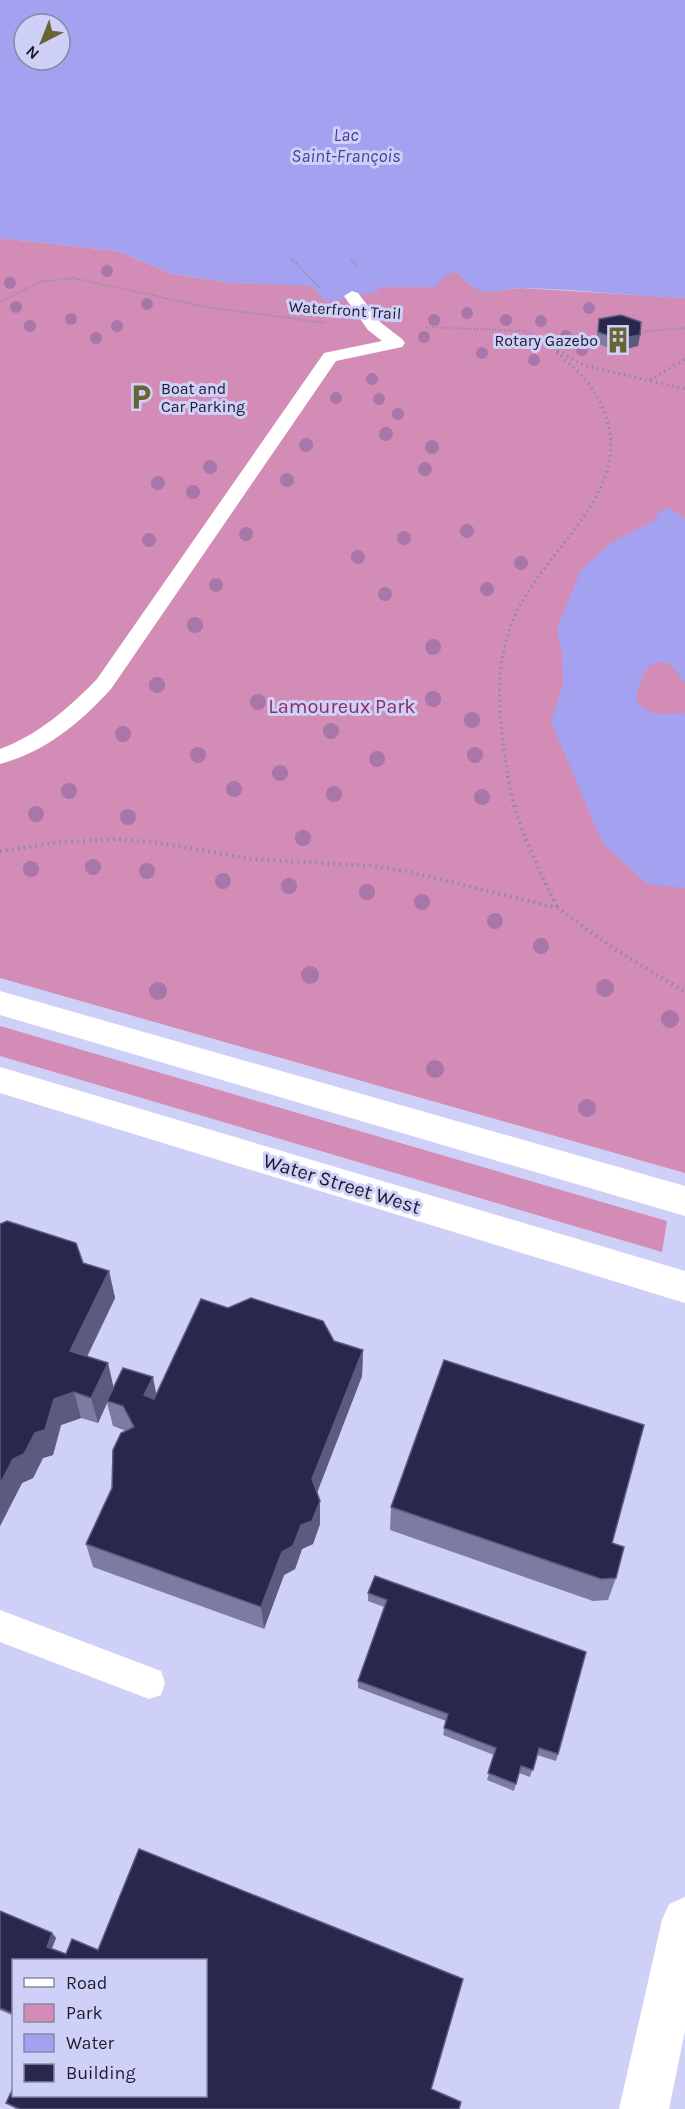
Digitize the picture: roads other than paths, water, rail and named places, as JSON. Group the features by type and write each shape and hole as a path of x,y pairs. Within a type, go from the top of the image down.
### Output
{"main road":[{"path":"0,1003 685,1201"},
{"name":"Water Street West","path":"0,1080 685,1287"},
{"path":"644,2109 685,1920"}],"lane":[{"path":"0,756 44,737 68,721 104,684 330,357 396,343 374,326 352,296"},
{"path":"0,1626 149,1683"}],"water":[{"name":"Lac Saint-François","path":"0,0 685,0 685,298 524,288 487,292 478,290 461,276 451,273 435,287 377,287 380,291 326,302 312,286 232,283 172,274 118,251 0,238"},
{"path":"669,507 685,519 685,683 669,663 654,664 645,672 636,699 645,709 657,714 685,713 685,888 647,884 603,844 551,722 563,684 562,654 557,628 581,570 611,543 653,521 660,511"}],"place":[{"name":"Rotary Gazebo","path":"618,340"},
{"name":"Boat and Car Parking","path":"141,397"}],"park label":[{"name":"Lamoureux Park","path":"342,706"}]}
